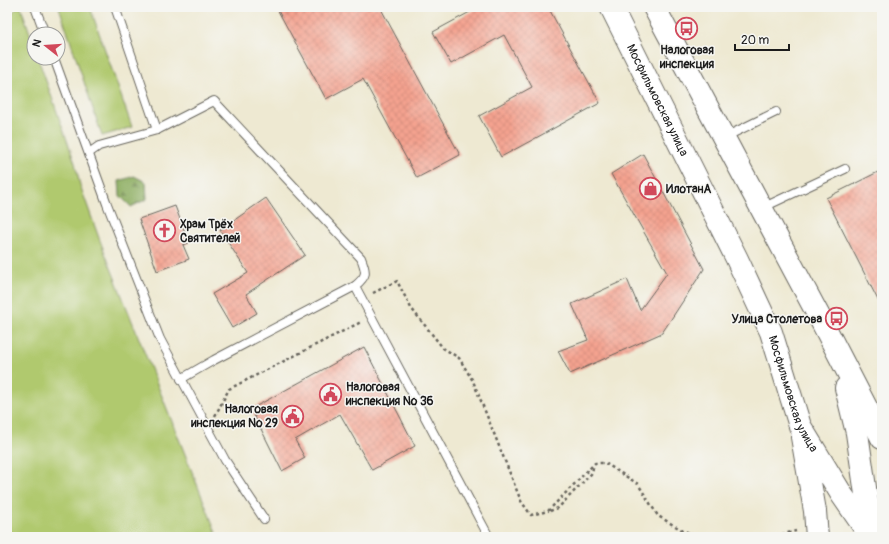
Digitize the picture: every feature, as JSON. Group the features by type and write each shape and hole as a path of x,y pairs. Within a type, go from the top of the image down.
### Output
{"main road":[{"name":"Мосфильмовская улица","path":"611,7 737,259 771,332 800,426 842,495 871,537"},
{"path":"654,7 822,322 882,438"},
{"path":"838,354 857,433 871,537"},
{"path":"800,426 815,511 810,533"}],"lane":[{"path":"36,7 42,26"},
{"path":"115,7 157,130"},
{"path":"57,66 160,339 225,460 264,519"},
{"path":"89,153 99,146 157,130 214,101 361,258 365,269 363,279 355,286 214,360 181,379"},
{"path":"724,138 776,112"},
{"path":"761,208 845,169"},
{"path":"355,286 488,537"}],"path":[{"path":"362,300 397,281 411,308 443,348 459,358 473,381 522,501 531,514 548,511 595,463 605,463 638,484 658,516 682,530 699,537"},
{"path":"208,429 229,389 372,317"},
{"path":"770,537 810,533"}],"green space":[{"path":"18,7 21,7 28,26 26,26 26,66 41,66 75,163 80,185 99,238 218,537 7,537 7,18"},
{"path":"59,7 90,7 132,127 102,136"},
{"path":"134,176 146,182 147,199 131,207 120,196 119,181"}],"building":[{"path":"276,7 380,7 460,155 417,178 363,79 326,99"},
{"path":"479,7 548,7 600,103 501,157 479,116 532,87 504,35 451,64 433,32"},
{"path":"643,154 704,269 662,333 570,374 558,351 588,340 572,304 627,279 640,310 667,273 611,174"},
{"path":"882,170 882,308 826,198"},
{"path":"266,198 305,255 246,294 257,313 232,328 212,294 248,273 220,230"},
{"name":"Храм Трёх Святителей","path":"175,206 189,243 183,245 189,259 157,271 139,219"},
{"path":"364,347 415,446 372,470 340,414 295,440 305,458 282,471 251,409"}],"place":[{"name":"Налоговая инспекция","path":"687,29"},
{"name":"ИлотанА","path":"650,189"},
{"name":"Храм Трёх Святителей","path":"164,231"},
{"name":"Улица Столетова","path":"837,319"},
{"name":"Налоговая инспекция № 36","path":"331,394"},
{"name":"Налоговая инспекция № 29","path":"293,416"}]}
